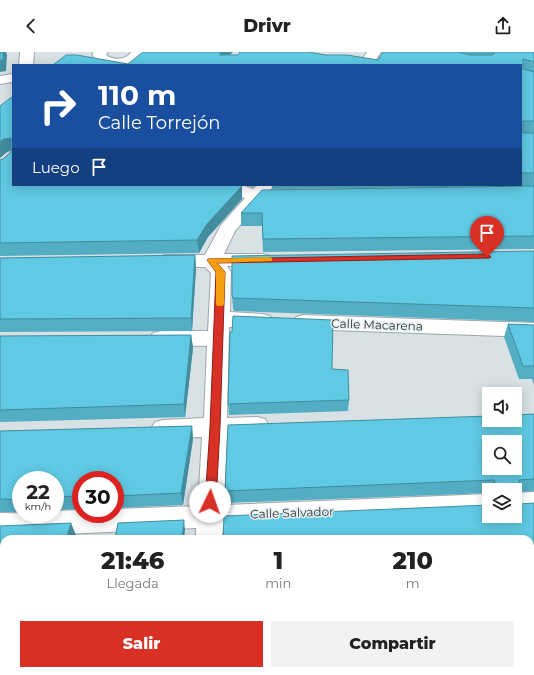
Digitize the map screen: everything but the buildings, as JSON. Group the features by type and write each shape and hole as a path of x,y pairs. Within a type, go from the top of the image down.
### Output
{"street":[{"path":"26,64 27,52"},
{"path":"37,64 38,52"},
{"path":"87,63 109,59 133,59 138,52"},
{"path":"366,64 374,52"},
{"path":"0,80 12,78"},
{"path":"232,186 302,196"},
{"path":"211,260 227,229 260,191"},
{"path":"209,528 215,427 220,272 211,260"},
{"path":"149,261 281,260"},
{"name":"Calle Macarena","path":"139,339 219,329 534,330"},
{"path":"142,429 278,425"},
{"path":"522,504 534,503"},
{"name":"Calle Salvador","path":"0,525 209,528 482,506"}],"slow traffic":[{"path":"220,304 220,272 211,260 269,260"}],"route":[{"path":"210,502 215,427 220,272 211,260 487,257"}]}
